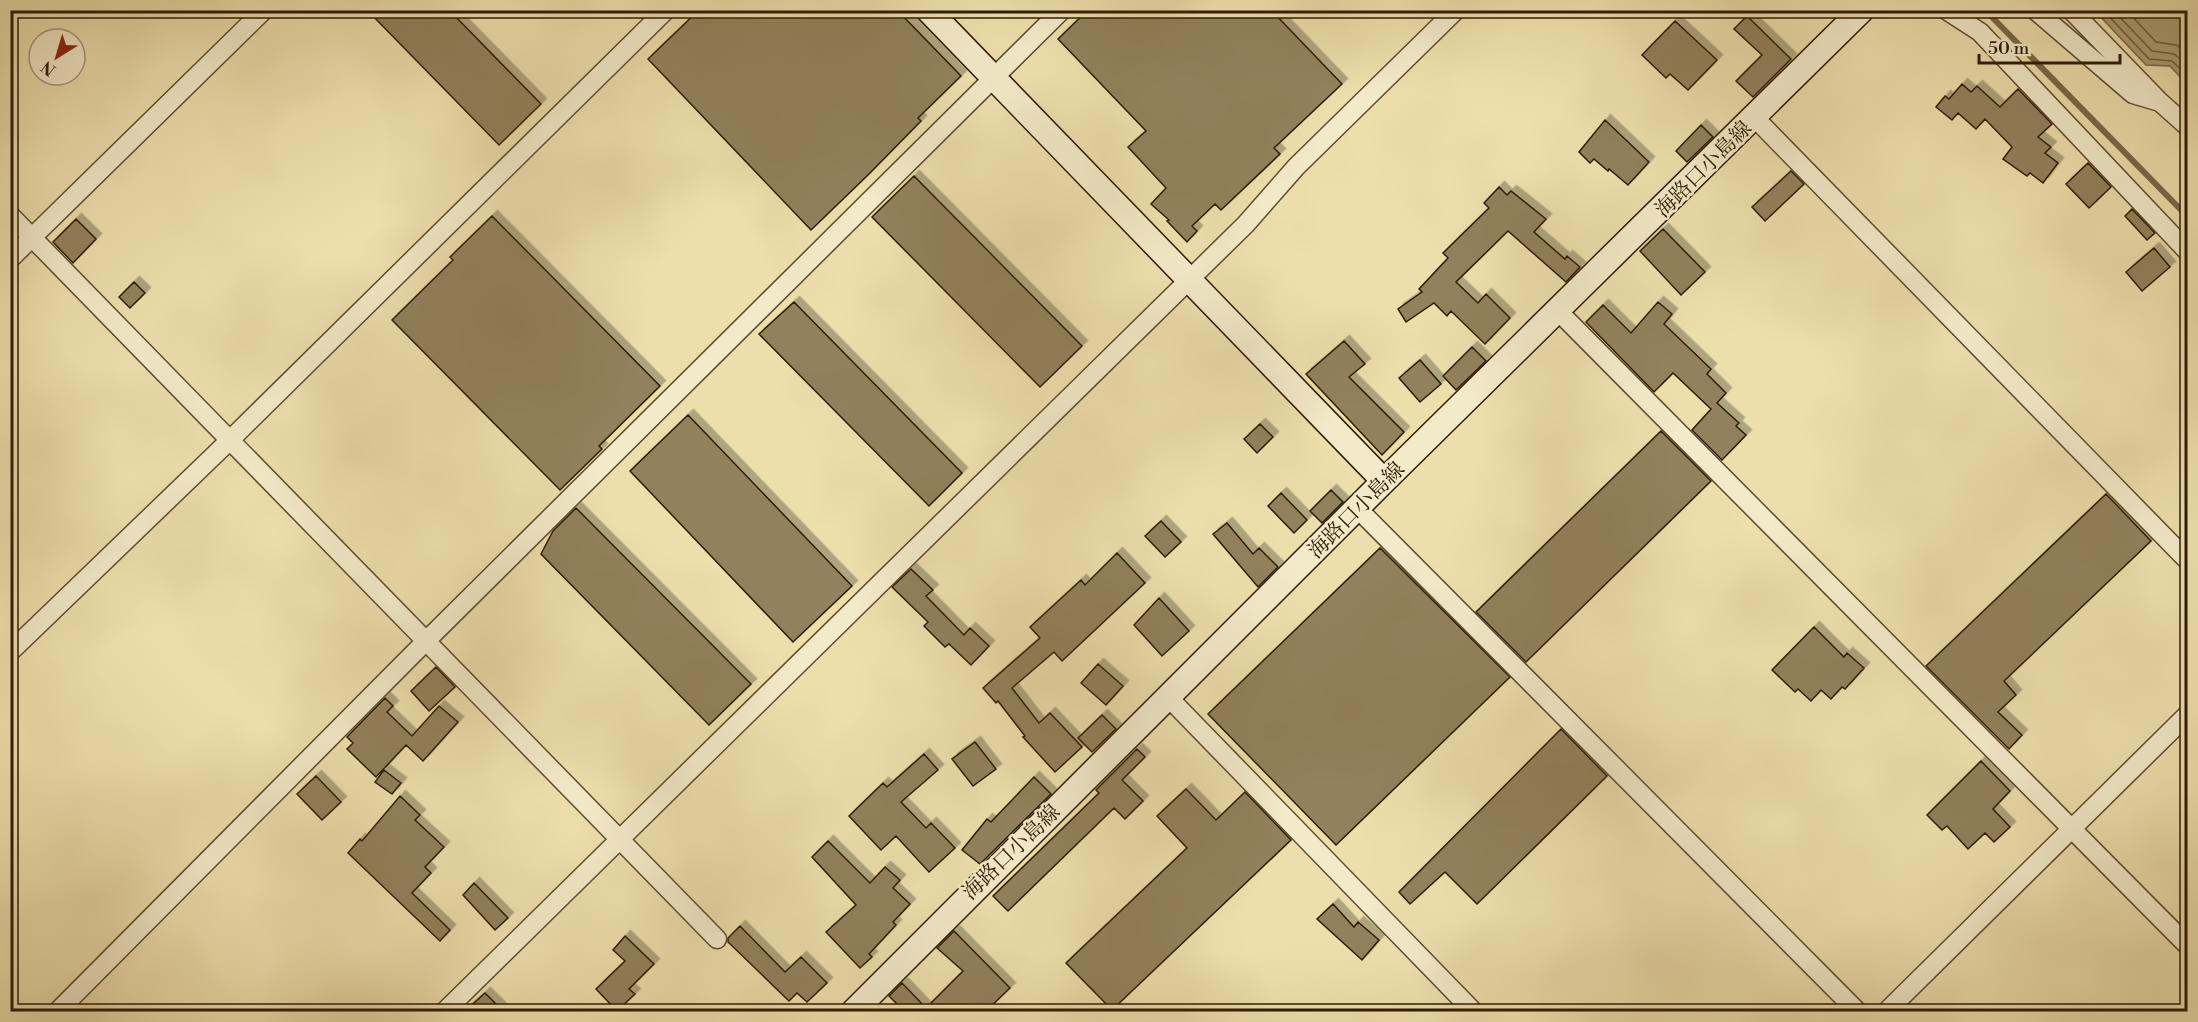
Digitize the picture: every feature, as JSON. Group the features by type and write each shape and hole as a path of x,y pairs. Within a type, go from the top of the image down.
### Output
{"main road":[{"path":"928,10 1384,481"},
{"name":"海路口小島線","path":"853,1011 1384,481 1755,118 1862,10"}],"street":[{"path":"10,259 264,10"},
{"path":"10,652 230,441 666,10"},
{"path":"57,1011 1062,10"},
{"path":"444,1011 621,841 702,755 1189,281 1246,224 1296,167 1456,10"},
{"path":"1946,10 1980,32 2187,252"},
{"path":"2035,10 2133,94 2160,102"},
{"path":"2071,10 2187,127"},
{"path":"1755,118 2187,561"},
{"path":"10,215 717,939"},
{"path":"1558,312 2187,946"},
{"path":"1358,508 1858,1011"},
{"path":"1169,698 1474,1011"},
{"path":"1886,1011 2071,831 2187,714"}],"water":[{"path":"2095,11 2187,11 2187,84 2170,66 2146,65"}],"building":[{"path":"367,10 449,10 541,104 499,145"},
{"path":"699,10 897,10 961,76 918,118 921,121 811,230 648,59"},
{"path":"1088,10 1271,10 1342,84 1274,148 1280,154 1221,210 1215,204 1192,226 1197,231 1187,242 1167,221 1169,220 1151,204 1166,188 1128,147 1146,131 1058,39"},
{"path":"1747,16 1791,59 1753,97 1736,81 1762,55 1734,29"},
{"path":"1675,21 1717,60 1688,90 1670,74 1666,78 1642,55"},
{"path":"1962,84 1971,92 1977,86 2000,107 2018,89 2052,124 2038,137 2051,147 2045,153 2058,163 2043,183 2030,173 2027,176 2003,159 2012,147 1985,119 1976,129 1958,113 1952,120 1936,107 1945,96 1949,99"},
{"path":"1605,120 1649,162 1628,185 1594,159 1590,163 1579,152"},
{"path":"1701,125 1713,137 1687,162 1676,151"},
{"path":"2088,163 2111,187 2089,208 2066,184"},
{"path":"1791,171 1804,184 1765,221 1752,207"},
{"path":"914,176 1082,346 1040,387 872,217"},
{"path":"1499,187 1507,195 1511,191 1546,219 1534,232 1565,259 1567,256 1580,267 1566,282 1508,231 1456,282 1478,303 1486,294 1510,318 1485,344 1451,311 1447,316 1434,303 1406,322 1398,309 1422,292 1419,289 1448,258 1443,253 1489,208 1484,203"},
{"path":"2132,209 2155,233 2147,240 2125,216"},
{"path":"492,216 660,386 599,446 602,449 560,490 392,320 453,260 450,257"},
{"path":"76,219 96,239 73,263 53,242"},
{"path":"1663,229 1705,272 1681,295 1640,251"},
{"path":"2154,248 2170,267 2142,291 2126,272"},
{"path":"134,282 145,293 130,308 119,297"},
{"path":"794,302 962,473 929,506 759,334"},
{"path":"1658,302 1672,314 1664,324 1711,369 1707,374 1726,393 1717,403 1739,423 1736,426 1746,435 1722,460 1692,430 1711,409 1673,373 1654,392 1586,322 1603,305 1631,333"},
{"path":"1344,341 1365,364 1349,377 1404,432 1382,455 1306,374"},
{"path":"1472,347 1486,361 1456,390 1443,376"},
{"path":"1420,360 1441,384 1420,402 1399,378"},
{"path":"688,415 852,586 793,642 630,471"},
{"path":"1260,424 1273,437 1257,453 1244,439"},
{"path":"1661,431 1711,481 1526,662 1476,612"},
{"path":"1331,490 1343,502 1322,523 1310,511"},
{"path":"1281,493 1307,520 1294,533 1268,506"},
{"path":"2106,494 2151,541 2004,681 2016,695 1998,712 2022,735 2009,749 1926,666"},
{"path":"576,508 751,684 709,725 541,554 553,531"},
{"path":"1161,521 1181,542 1165,557 1145,536"},
{"path":"1227,523 1253,554 1259,548 1278,567 1258,587 1213,534"},
{"path":"1380,548 1510,677 1336,845 1208,714"},
{"path":"1117,553 1145,583 1062,661 1054,652 1012,688 1039,723 1050,713 1082,747 1055,772 1023,737 1025,736 998,701 996,703 983,688 1040,638 1030,627 1081,580 1085,585"},
{"path":"911,569 933,590 926,596 964,635 970,628 989,646 971,665 949,644 945,647 924,626 928,622 892,587"},
{"path":"1159,598 1189,631 1162,656 1134,625"},
{"path":"1814,627 1844,657 1847,653 1864,668 1845,689 1842,687 1831,699 1821,690 1811,701 1798,689 1795,692 1772,670"},
{"path":"1098,664 1123,686 1106,705 1081,683"},
{"path":"436,667 455,687 429,711 411,691"},
{"path":"385,698 393,706 387,712 412,736 439,706 458,722 423,761 406,745 376,777 347,749 353,743 347,737"},
{"path":"1102,715 1116,729 1092,752 1078,738"},
{"path":"1561,729 1607,776 1477,904 1445,872 1410,904 1399,892"},
{"path":"975,742 996,769 973,786 952,759"},
{"path":"1137,749 1145,757 1122,780 1143,801 1125,819 1114,808 1008,911 993,896 1099,793 1096,790"},
{"path":"924,754 938,770 901,802 926,828 931,823 955,848 929,872 896,836 881,850 849,816 883,783 887,787"},
{"path":"1981,761 2010,791 1993,809 2010,827 1994,842 1985,833 1968,849 1947,826 1942,830 1927,815"},
{"path":"384,770 401,783 392,794 375,782"},
{"path":"316,776 341,802 322,820 297,794"},
{"path":"1034,777 1051,794 980,864 962,850 987,819 991,822"},
{"path":"1186,789 1216,820 1245,792 1291,840 1112,1010 1066,963 1187,848 1157,816"},
{"path":"400,796 420,815 415,820 444,847 425,867 431,873 412,893 450,930 440,941 348,853 360,839 362,841"},
{"path":"828,841 870,883 885,867 900,880 893,888 910,904 893,922 896,925 869,954 872,957 860,968 826,932 856,905 812,857"},
{"path":"474,883 508,918 495,930 463,895"},
{"path":"1333,904 1354,927 1358,922 1379,940 1362,960 1317,919"},
{"path":"740,926 785,972 801,957 827,983 807,1002 797,993 789,1001 728,942 728,938"},
{"path":"954,931 1010,988 986,1011 904,1011 889,996 902,983 926,1008 963,971 937,948"},
{"path":"625,936 654,964 629,989 635,994 617,1011 596,989 625,961 613,950"},
{"path":"485,993 503,1011 465,1011"}],"waterway":[{"path":"1980,10 1988,13 2188,217"}]}
